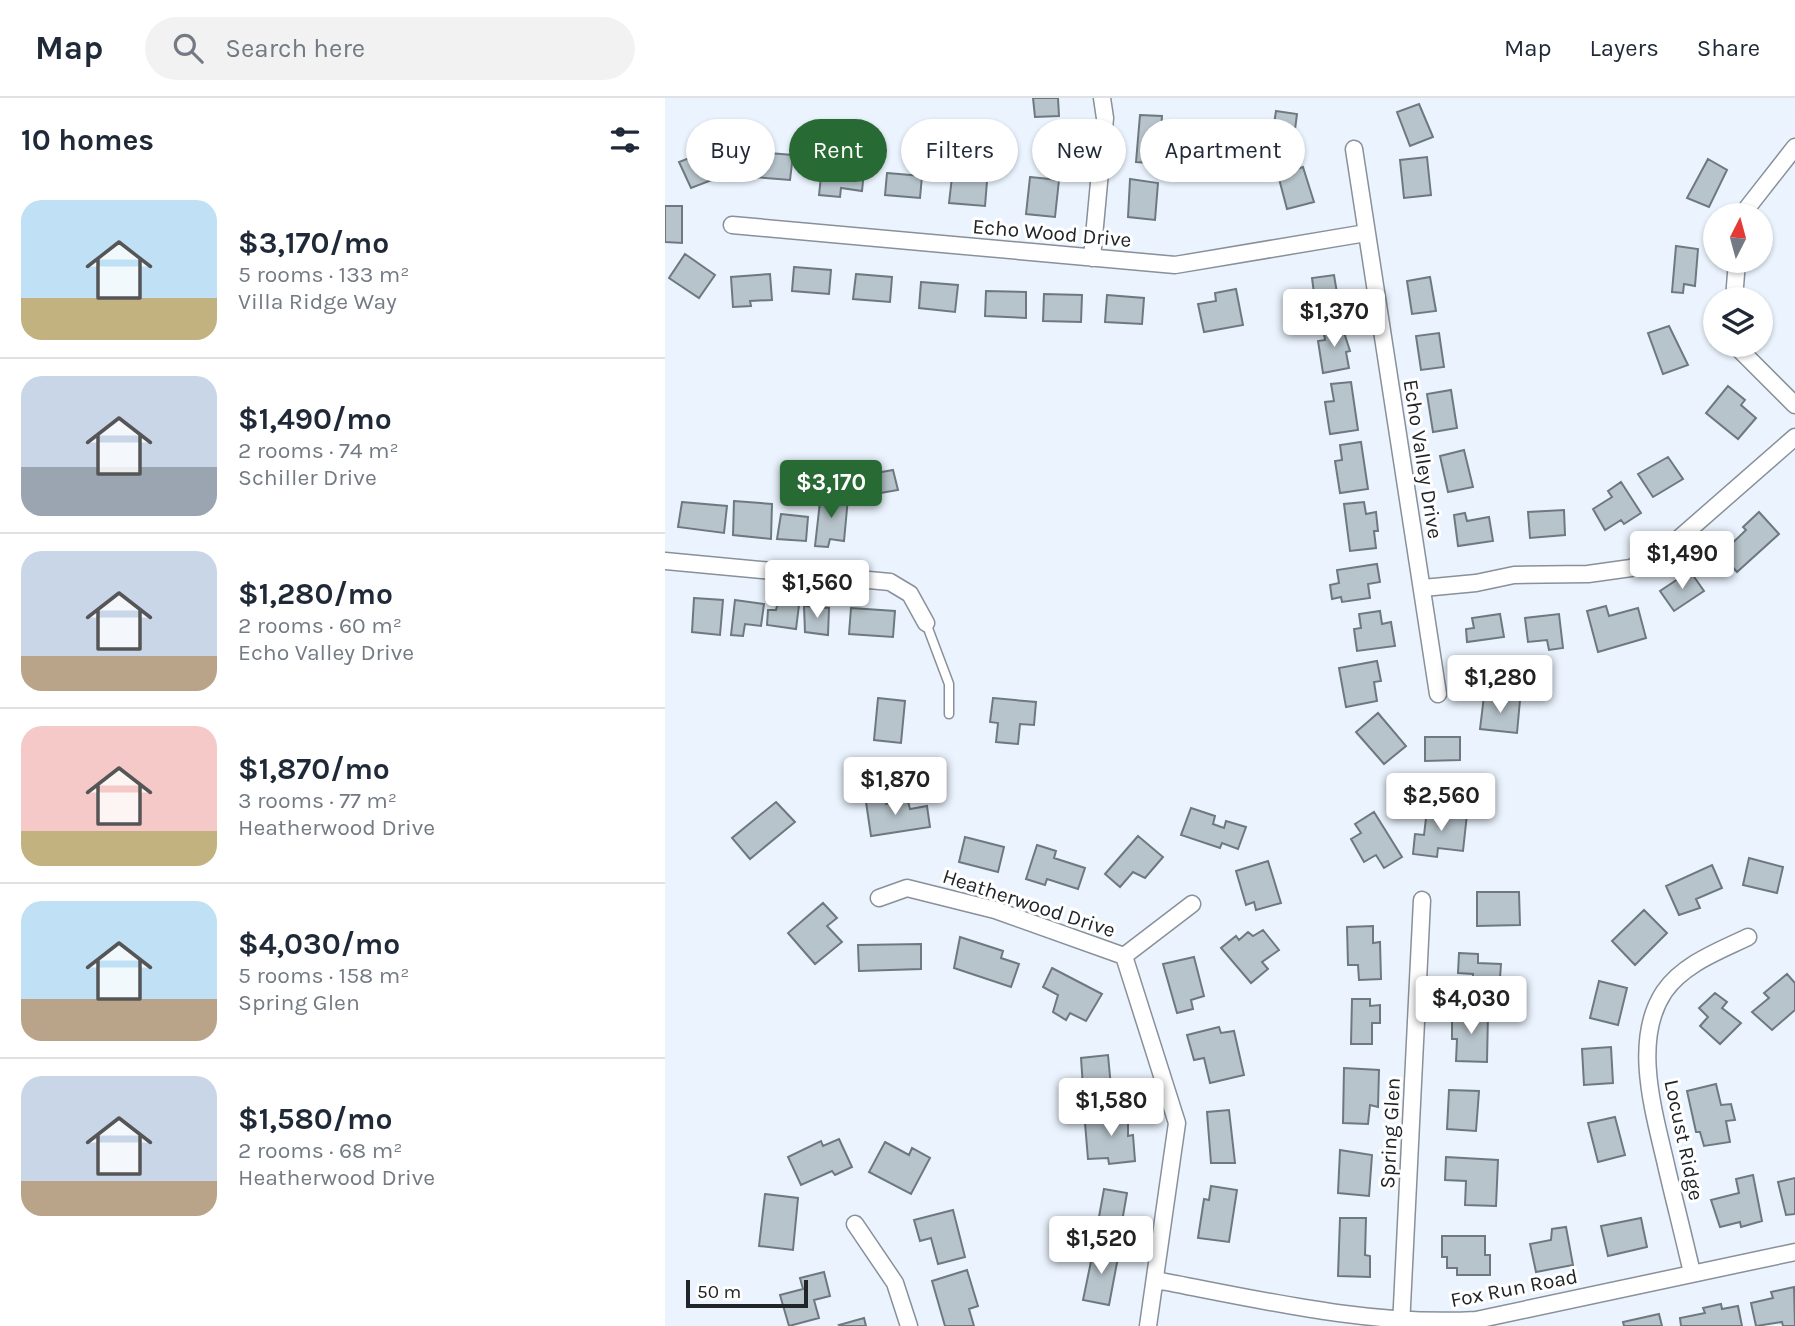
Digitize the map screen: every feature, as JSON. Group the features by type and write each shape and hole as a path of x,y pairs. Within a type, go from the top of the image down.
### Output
{"street":[{"path":"1092,258 1105,118 1102,98"},
{"path":"1751,203 1795,147"},
{"name":"Echo Valley Drive","path":"1354,149 1438,694"},
{"name":"Echo Wood Drive","path":"732,225 1175,265 1366,233"},
{"path":"1747,357 1795,405"},
{"path":"1423,587 1476,583 1514,575 1588,574 1631,568 1667,549 1795,437"},
{"path":"665,561 890,582 910,594 926,623"},
{"name":"Heatherwood Drive","path":"879,898 907,888 995,910 1124,956 1177,1123 1149,1326"},
{"name":"Spring Glen","path":"1401,1324 1422,900"},
{"path":"1124,956 1192,904"},
{"name":"Locust Ridge","path":"1692,1273 1650,1096 1648,1042 1664,993 1679,976 1695,963 1748,936"},
{"path":"855,1224 895,1283 909,1326"},
{"name":"Fox Run Road","path":"1156,1280 1401,1324 1476,1320 1795,1252"}],"lane":[{"path":"926,623 949,684 949,714"}],"building":[{"path":"1033,98 1058,98 1059,116 1035,117"},
{"path":"1419,104 1433,137 1410,146 1397,112"},
{"path":"1276,111 1297,114 1296,119 1275,119"},
{"path":"1140,115 1162,116 1162,119 1140,119 1140,162 1136,162"},
{"path":"775,154 789,155 789,180 775,179"},
{"path":"1427,157 1431,195 1404,198 1400,160"},
{"path":"686,159 686,177 679,162"},
{"path":"1708,159 1727,170 1711,203 1703,205 1687,198"},
{"path":"887,173 901,174 901,182 921,182 920,198 885,195"},
{"path":"1305,173 1314,202 1287,209 1280,182 1305,182"},
{"path":"1030,177 1032,182 1059,182 1055,217 1026,214"},
{"path":"1130,179 1158,183 1155,220 1128,217"},
{"path":"688,182 707,182 691,188"},
{"path":"820,182 863,182 862,191 841,188 840,197 819,195"},
{"path":"951,182 987,182 985,206 949,203"},
{"path":"665,206 682,206 682,243 665,242"},
{"path":"1676,246 1698,249 1695,286 1684,284 1683,293 1672,292"},
{"path":"685,254 715,275 699,298 669,278"},
{"path":"794,267 831,270 829,294 792,291"},
{"path":"770,274 772,300 750,301 751,306 733,307 731,277"},
{"path":"856,274 892,277 890,302 853,299"},
{"path":"1334,275 1337,293 1341,292 1341,312 1317,316 1312,278"},
{"path":"1430,277 1436,311 1412,314 1407,281"},
{"path":"921,282 958,285 955,312 919,308"},
{"path":"1236,289 1243,325 1204,332 1198,304 1216,301 1215,293"},
{"path":"986,291 1026,292 1026,318 985,316"},
{"path":"1044,294 1082,295 1081,322 1043,321"},
{"path":"1107,295 1144,298 1142,324 1105,322"},
{"path":"1341,323 1350,351 1346,352 1349,368 1323,373 1318,341 1325,340 1323,327"},
{"path":"1669,326 1688,365 1663,374 1648,333"},
{"path":"1439,333 1444,367 1421,370 1416,336"},
{"path":"1351,382 1358,430 1330,434 1325,402 1334,401 1331,384"},
{"path":"1728,386 1745,400 1741,405 1756,418 1738,439 1706,413"},
{"path":"1451,390 1457,428 1433,432 1427,394"},
{"path":"1361,442 1368,489 1340,493 1335,461 1342,460 1340,445"},
{"path":"1464,450 1473,487 1448,492 1440,456"},
{"path":"1668,457 1683,479 1653,497 1638,474"},
{"path":"893,470 898,490 880,493 876,473"},
{"path":"1621,482 1641,513 1624,524 1621,520 1605,530 1593,509 1612,497 1608,491"},
{"path":"821,493 848,498 844,541 830,539 828,547 815,546"},
{"path":"734,501 772,504 771,539 733,535"},
{"path":"682,502 727,506 724,533 678,527"},
{"path":"1364,502 1366,514 1376,512 1376,548 1350,551 1344,504"},
{"path":"1564,510 1565,535 1530,538 1528,512"},
{"path":"1759,512 1779,534 1737,572 1721,554 1746,530 1743,527"},
{"path":"1465,513 1467,521 1489,517 1493,541 1458,546 1454,515"},
{"path":"781,514 808,517 806,541 777,539"},
{"path":"1377,564 1380,582 1368,584 1370,598 1342,602 1341,597 1332,599 1330,585 1339,583 1337,570"},
{"path":"1690,571 1704,591 1674,611 1660,591"},
{"path":"694,598 723,600 720,635 692,632"},
{"path":"735,600 764,604 761,626 745,624 743,636 731,635"},
{"path":"778,602 799,605 796,629 767,625 768,610 776,610"},
{"path":"804,606 829,608 828,635 805,632"},
{"path":"1606,606 1609,616 1638,608 1646,638 1598,652 1587,611"},
{"path":"851,608 895,611 893,637 849,634"},
{"path":"1380,611 1382,624 1391,622 1395,646 1357,651 1354,629 1361,628 1359,614"},
{"path":"1500,614 1504,637 1467,642 1466,629 1474,628 1472,618"},
{"path":"1559,614 1563,648 1549,650 1547,640 1528,642 1525,618"},
{"path":"1377,661 1381,681 1374,682 1377,701 1346,707 1339,668"},
{"path":"1484,696 1520,700 1517,733 1480,729"},
{"path":"878,698 905,701 901,743 874,740"},
{"path":"993,698 1036,702 1034,725 1020,724 1018,744 996,742 998,723 990,722"},
{"path":"1378,713 1406,746 1384,764 1356,732"},
{"path":"1425,737 1460,737 1460,760 1425,761"},
{"path":"885,799 886,804 908,801 910,809 927,806 930,827 871,836 866,802"},
{"path":"776,802 795,822 750,859 732,838"},
{"path":"1191,808 1215,816 1213,824 1224,828 1226,821 1246,827 1238,849 1222,843 1220,848 1181,835"},
{"path":"1427,810 1467,814 1463,851 1438,848 1437,857 1413,854 1415,834 1424,835"},
{"path":"1374,812 1402,857 1384,868 1376,855 1364,862 1351,839 1361,833 1355,824"},
{"path":"1138,836 1163,857 1145,878 1133,872 1120,887 1105,874"},
{"path":"965,837 1004,847 998,872 959,862"},
{"path":"1037,845 1056,851 1054,858 1085,868 1078,889 1047,879 1045,885 1026,879"},
{"path":"1749,858 1783,867 1777,893 1743,885"},
{"path":"1268,861 1281,903 1256,910 1254,902 1246,905 1236,871"},
{"path":"1712,865 1722,888 1696,899 1700,908 1679,915 1666,886"},
{"path":"1477,892 1519,892 1520,925 1477,926"},
{"path":"823,903 837,918 827,926 842,942 815,964 788,933"},
{"path":"1644,910 1667,933 1635,965 1612,941"},
{"path":"1373,926 1373,943 1380,942 1381,979 1359,980 1358,965 1348,965 1347,927"},
{"path":"1263,930 1279,950 1262,962 1268,969 1251,983 1221,948 1236,936 1239,940 1248,932 1253,936"},
{"path":"960,937 1003,951 1001,958 1019,964 1011,987 954,968"},
{"path":"921,944 921,969 859,971 858,945"},
{"path":"1459,953 1478,954 1478,963 1501,964 1499,992 1472,991 1473,974 1458,973"},
{"path":"1194,957 1204,996 1191,1000 1193,1009 1177,1013 1163,964"},
{"path":"1052,968 1102,994 1086,1021 1070,1013 1066,1020 1053,1012 1058,995 1043,987"},
{"path":"1787,974 1795,983 1795,1010 1772,1030 1752,1012 1769,998 1764,993"},
{"path":"1599,981 1627,988 1618,1025 1590,1018"},
{"path":"1715,993 1727,1002 1722,1008 1741,1023 1720,1044 1700,1026 1708,1017 1699,1008"},
{"path":"1352,999 1370,999 1370,1006 1380,1005 1380,1023 1372,1023 1372,1044 1351,1044"},
{"path":"1452,1013 1488,1013 1487,1062 1456,1061 1457,1039 1452,1039"},
{"path":"1219,1027 1221,1033 1234,1031 1244,1075 1210,1083 1204,1058 1194,1060 1187,1035"},
{"path":"1611,1047 1613,1083 1584,1085 1582,1049"},
{"path":"1108,1055 1111,1087 1083,1087 1081,1058"},
{"path":"1344,1068 1379,1070 1378,1107 1370,1105 1368,1124 1343,1123"},
{"path":"1716,1084 1721,1105 1731,1104 1735,1120 1726,1121 1730,1142 1704,1146 1700,1132 1696,1132 1687,1091"},
{"path":"1449,1090 1479,1091 1476,1131 1447,1129"},
{"path":"1101,1110 1128,1110 1128,1136 1133,1135 1135,1161 1109,1164 1108,1158 1088,1159 1085,1123 1102,1120"},
{"path":"1229,1110 1235,1163 1211,1163 1207,1112"},
{"path":"1615,1117 1625,1155 1598,1162 1588,1123"},
{"path":"839,1139 852,1167 835,1175 832,1171 801,1185 788,1157 821,1141 823,1146"},
{"path":"885,1142 909,1155 912,1148 930,1158 911,1194 869,1172"},
{"path":"1340,1150 1372,1155 1369,1196 1338,1193"},
{"path":"1446,1157 1498,1160 1496,1206 1465,1205 1466,1181 1445,1180"},
{"path":"1753,1175 1762,1221 1741,1227 1740,1222 1720,1227 1711,1200 1739,1193 1736,1179"},
{"path":"1795,1178 1795,1214 1786,1215 1778,1182"},
{"path":"1211,1186 1237,1190 1229,1242 1198,1238 1204,1199 1209,1200"},
{"path":"1104,1189 1127,1193 1120,1233 1097,1228"},
{"path":"765,1194 798,1198 793,1250 759,1246"},
{"path":"953,1210 965,1257 938,1264 931,1238 920,1241 914,1220"},
{"path":"1340,1218 1366,1218 1365,1255 1370,1256 1370,1277 1338,1276"},
{"path":"1641,1218 1647,1247 1608,1256 1601,1226"},
{"path":"1566,1227 1573,1265 1536,1272 1530,1244 1551,1240 1552,1229"},
{"path":"1442,1236 1485,1236 1485,1255 1490,1255 1490,1275 1457,1275 1457,1268 1447,1268 1447,1257 1442,1257"},
{"path":"1094,1247 1119,1252 1109,1305 1083,1300"},
{"path":"967,1270 978,1306 969,1309 974,1326 945,1326 932,1281"},
{"path":"824,1272 830,1296 814,1300 819,1318 789,1326 780,1295 803,1289 800,1278"},
{"path":"1794,1287 1795,1326 1783,1326 1782,1322 1756,1326 1751,1303 1773,1298 1771,1292"},
{"path":"1721,1304 1722,1309 1738,1306 1742,1326 1681,1326 1680,1318 1705,1313 1703,1308"},
{"path":"1659,1314 1662,1326 1624,1326 1623,1322"},
{"path":"864,1318 866,1326 839,1325"}]}
